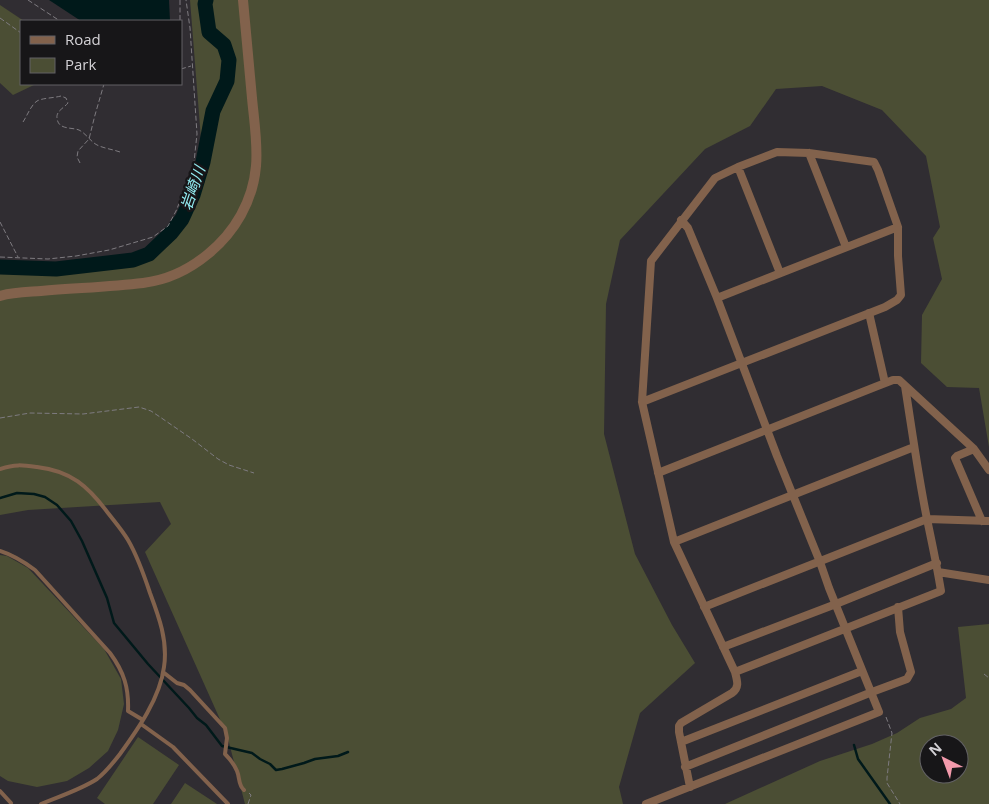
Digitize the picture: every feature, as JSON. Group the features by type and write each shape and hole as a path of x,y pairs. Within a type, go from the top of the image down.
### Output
{"street":[{"path":"0,296 14,293 161,279 195,264 215,249 230,233 248,199 256,166 243,0"},
{"path":"642,402 892,304 901,296 898,227 874,162 777,152 738,167 715,178 651,261 642,402 674,542 735,672 738,686 736,690 679,726 690,787"},
{"path":"810,154 846,247"},
{"path":"738,167 780,273"},
{"path":"646,804 880,712 827,583 717,298 688,228 682,220"},
{"path":"717,298 898,227"},
{"path":"869,313 885,383"},
{"path":"658,473 893,380 899,380 974,449 989,470"},
{"path":"735,672 941,590 914,447 905,386"},
{"path":"674,542 914,447"},
{"path":"704,607 927,520 985,521 955,458 974,449"},
{"path":"723,647 937,563"},
{"path":"938,572 989,580"},
{"path":"685,767 907,679 911,672 900,632 898,607"},
{"path":"681,742 862,671"}],"lane":[{"path":"0,469 18,464 48,468 64,473 80,482 100,500 128,541 144,574 160,620 165,651 160,684 148,712 108,769 99,778 86,786 41,804"},
{"path":"0,551 23,561 35,570 110,653 116,661 128,690 128,711 173,747 228,804"},
{"path":"163,672 190,690 225,728 227,738 225,754 233,762 238,772 241,787 244,790"},
{"path":"0,791 11,803"}],"path":[{"path":"28,0 58,20"},
{"path":"180,0 180,20"},
{"path":"0,257 48,258 76,256 109,250 153,237 168,226 176,212 194,162 197,134 186,0"},
{"path":"0,18 20,32"},
{"path":"182,69 192,66"},
{"path":"80,164 77,156 78,151 89,139 104,85"},
{"path":"23,122 38,100 61,96 66,98 68,103 57,115 56,120 60,125 78,130 95,144 120,152"},
{"path":"0,222 18,258"},
{"path":"0,418 30,413 83,414 138,407 160,417 218,459 254,473"},
{"path":"984,674 989,678"},
{"path":"880,712 884,712 892,733 888,783 900,804"},
{"path":"244,790 251,795 248,804"}],"green space":[{"path":"190,0 989,0 989,447 979,388 947,387 921,363 922,315 942,279 933,238 940,227 926,156 882,110 822,86 776,89 750,126 705,149 620,240 606,304 604,434 635,554 672,625 695,663 640,713 619,787 623,804 245,804 227,735 145,552 171,524 160,502 28,510 0,515 0,262 66,264 125,255 165,243 181,228 204,177"},
{"path":"0,5 22,20 20,20 20,85 34,85 13,95 0,83"},
{"path":"0,555 7,556 28,568 104,649 121,679 124,704 118,730 108,751 89,768 67,781 37,787 8,781 0,776"},
{"path":"989,624 989,804 725,804 820,761 872,744 897,733 920,718 951,709 966,698 958,627"},
{"path":"138,737 179,765 153,804 105,804 97,798"},
{"path":"185,783 217,804 171,804"}],"shaded area":[{"path":"49,0 169,0 170,20 79,20"}],"waterway":[{"name":"岩崎川","path":"0,267 56,269 133,260 149,254 171,233 182,219 193,195 203,162 213,111 227,81 229,60 224,45 209,32 206,0"},
{"path":"0,498 17,493 34,494 45,497 57,505 71,521 82,541 107,598 114,623 148,664 197,718 206,725 222,746 252,753 276,770 348,752"},
{"path":"854,745 858,759 890,804"}]}
